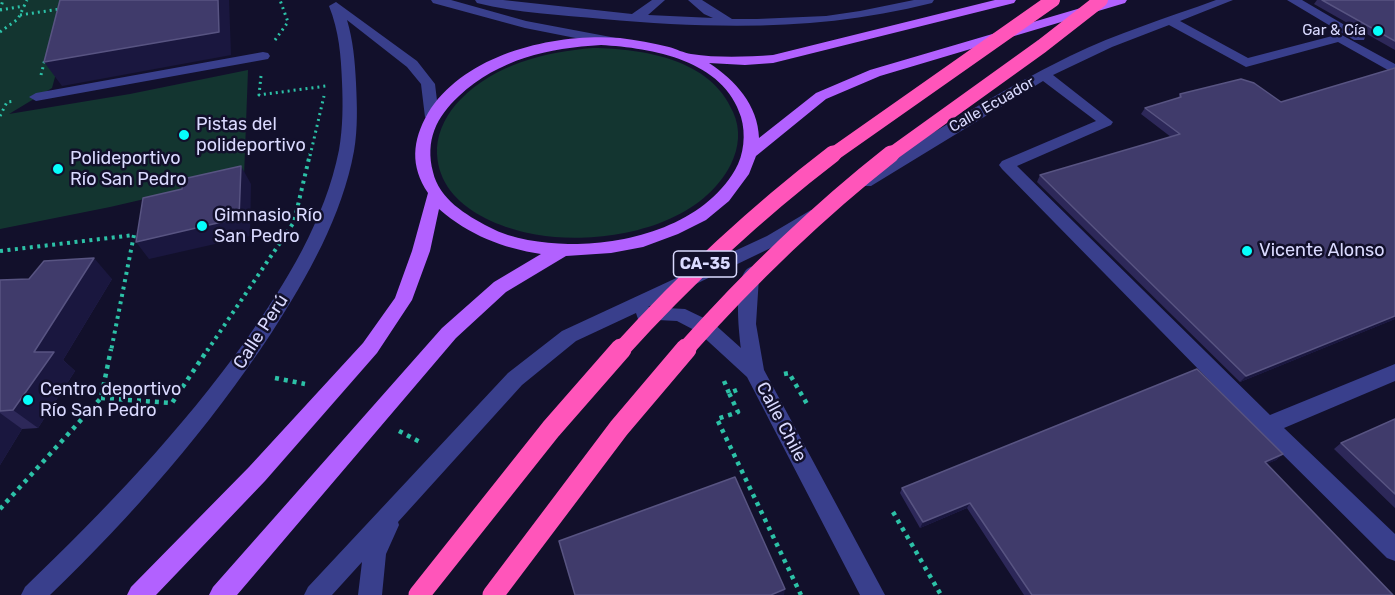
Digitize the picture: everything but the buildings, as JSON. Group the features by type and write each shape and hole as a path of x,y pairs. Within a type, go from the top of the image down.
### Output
{"highway":[{"name":"CA-35","path":"419,595 540,441 656,312 707,262 801,179 887,114 1053,0"},
{"name":"CA-35","path":"493,595 555,510 670,365 770,258 860,178 1056,36 1101,0"}],"main road":[{"path":"687,57 745,61 773,59 1010,0"},
{"path":"750,153 821,96 859,79 907,62 1121,0"},
{"path":"585,42 646,45 687,57 712,70 739,96 752,129 750,153 742,173 727,192 707,210 680,226 649,238 615,247 562,250 520,245 484,233 455,217 434,196 423,170 421,156 422,143 432,117 458,88 482,72 508,58 553,46 585,42"},
{"path":"139,595 256,474 370,348 402,300 421,251 434,196"},
{"path":"221,595 449,333 500,287 562,250"}],"street":[{"path":"437,0 525,24 616,42"},
{"path":"480,0 558,11 756,24 839,20 928,0"},
{"path":"635,17 650,9 659,0"},
{"path":"694,0 708,11 724,19 756,24"},
{"name":"Calle Ecuador","path":"773,240 1044,75 1108,44 1227,0"},
{"path":"1293,0 1395,58"},
{"path":"331,3 412,64 428,84 432,117"},
{"name":"Calle Perú","path":"33,595 75,555 164,461 216,398 270,321 309,253 334,194 344,161 351,119 348,45 344,25 331,3"},
{"path":"1172,21 1246,63 1340,38 1395,70"},
{"path":"36,97 263,56"},
{"path":"1044,75 1106,122 1007,165 1267,426 1395,550"},
{"path":"316,595 515,379 569,336 773,240"},
{"name":"Calle Chile","path":"773,240 750,276 747,324 757,377 873,595"},
{"path":"615,314 679,314 705,327 757,377"},
{"path":"1267,426 1395,372"},
{"path":"370,595 375,553 395,509"}],"path":[{"path":"3,0 0,10 24,6"},
{"path":"0,32 18,19 27,0"},
{"path":"100,398 172,403 294,222 326,85 259,95 263,56 288,22 280,0"},
{"path":"20,15 68,7"},
{"path":"57,18 60,9"},
{"path":"0,104 36,97 46,55"},
{"path":"0,116 7,102"},
{"path":"0,251 134,235 100,398 0,510"},
{"path":"801,595 717,419 738,412 729,393 757,377 789,373 807,404"},
{"path":"275,378 305,384"},
{"path":"396,430 423,443"},
{"path":"893,512 941,595"}],"green space":[{"path":"0,0 76,0 52,88 9,114 130,94 248,70 244,176 110,207 0,229"},
{"path":"593,48 633,51 674,60 709,80 723,94 736,118 738,138 731,164 717,185 678,215 655,225 604,236 579,238 536,234 516,230 477,214 448,187 439,169 438,141 448,116 460,100 474,88 505,69 539,57"}],"place":[{"name":"Gar & Cía","path":"1378,31"},
{"name":"Pistas del polideportivo","path":"184,135"},
{"name":"Polideportivo Río San Pedro","path":"58,169"},
{"name":"Gimnasio Río San Pedro","path":"202,226"},
{"name":"Vicente Alonso","path":"1247,251"},
{"name":"Centro deportivo Río San Pedro","path":"28,400"}]}
